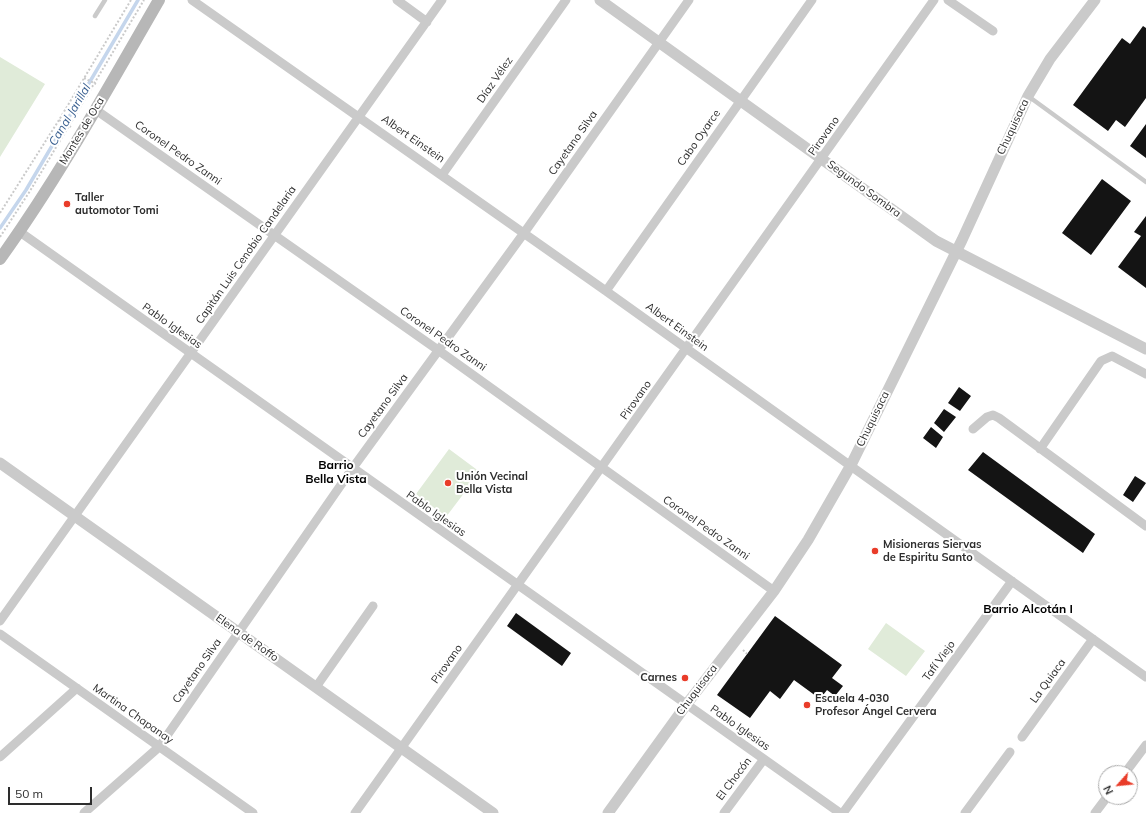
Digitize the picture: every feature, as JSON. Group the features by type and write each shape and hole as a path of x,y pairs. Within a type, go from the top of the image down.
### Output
{"main road":[{"name":"Montes de Oca","path":"0,259 20,232 96,110 159,0"}],"street":[{"name":"Albert Einstein","path":"192,0 442,174 1146,677"},
{"path":"397,0 427,22"},
{"name":"Capitán Luis Cenobio Candelaria","path":"0,622 442,0"},
{"name":"Díaz Vélez","path":"442,174 566,0"},
{"name":"Segundo Sombra","path":"600,0 936,240 956,252 1146,349"},
{"name":"Cayetano Silva","path":"84,813 159,747 352,469 524,233 689,0"},
{"name":"Cabo Oyarce","path":"606,291 812,0"},
{"name":"Pirovano","path":"355,813 934,0"},
{"path":"948,0 994,31"},
{"name":"Chuquisaca","path":"608,813 686,705 774,591 808,540 851,465 956,252 1028,96 1050,59 1095,0"},
{"name":"Coronel Pedro Zanni","path":"96,110 438,350 774,591"},
{"name":"Pablo Iglesias","path":"20,232 517,586 842,813"},
{"path":"1040,449 1102,361 1112,356 1146,374"},
{"path":"973,429 987,417 993,415 999,418 1040,449 1144,521"},
{"name":"Elena de Roffo","path":"0,463 493,813"},
{"name":"Tafí Viejo","path":"842,813 1012,581"},
{"path":"316,687 373,606"},
{"name":"Martina Chapanay","path":"0,634 252,813"},
{"name":"La Quiaca","path":"1022,737 1093,639"},
{"path":"0,757 77,688"},
{"path":"1131,765 1146,746"},
{"path":"965,813 1010,752"},
{"name":"El Chocón","path":"724,813 764,759"}],"lane":[{"path":"95,16 105,0"},
{"path":"1028,96 1146,182"}],"path":[{"path":"0,213 85,79 131,0"},
{"path":"0,237 70,126 144,0"},
{"path":"85,79 92,82"},
{"path":"59,120 67,125"}],"green space":[{"path":"0,57 45,84 0,157"},
{"name":"Unión Vecinal Bella Vista","path":"449,449 480,472 446,517 416,494"},
{"path":"886,623 925,651 906,676 868,649"}],"building":[{"path":"1143,26 1146,28 1146,98 1125,127 1116,120 1108,131 1073,105 1122,38 1130,44"},
{"path":"1146,124 1146,158 1130,146"},
{"path":"1102,179 1131,201 1091,255 1062,233"},
{"path":"1146,216 1146,288 1118,267 1141,236 1134,232"},
{"path":"959,387 971,396 960,411 948,403"},
{"path":"944,409 956,417 944,432 934,423"},
{"path":"931,427 943,437 936,448 923,438"},
{"path":"983,452 1095,534 1083,553 968,470"},
{"path":"1135,476 1146,483 1133,502 1123,495"},
{"path":"516,613 571,653 562,666 507,626"},
{"path":"775,616 842,665 832,678 843,686 835,696 827,690 820,699 794,680 780,699 770,691 750,718 717,695"}],"waterway":[{"name":"Canal Jarillal","path":"0,228 26,190 138,0"}],"place":[{"name":"Taller automotor Tomi","path":"67,204"},
{"name":"Unión Vecinal Bella Vista","path":"448,483"},
{"name":"Misioneras Siervas de Espiritu Santo","path":"875,551"},
{"name":"Carnes","path":"685,678"},
{"name":"Escuela 4-030 Profesor Ángel Cervera","path":"807,705"}],"district":[{"name":"Barrio Bella Vista","path":"336,472"},
{"name":"Barrio Alcotán I","path":"1028,609"}]}
